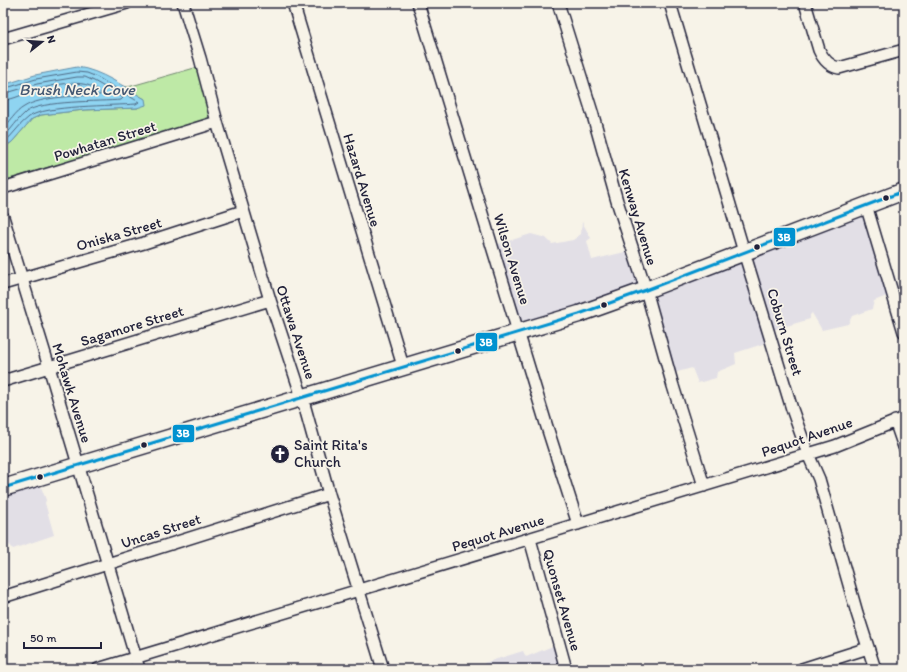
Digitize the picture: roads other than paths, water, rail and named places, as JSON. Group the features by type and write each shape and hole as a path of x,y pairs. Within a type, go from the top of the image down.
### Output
{"street":[{"path":"3,39 127,3"},
{"name":"Ottawa Avenue","path":"183,3 200,58 216,122 270,300 302,397 329,494 360,590 383,669"},
{"name":"Hazard Avenue","path":"293,3 403,366"},
{"name":"Wilson Avenue","path":"418,3 578,524"},
{"name":"Kenway Avenue","path":"558,3 704,486"},
{"name":"Coburn Street","path":"670,3 744,252 808,454 818,479 875,669"},
{"path":"805,3 819,50 831,66 838,68 904,50"},
{"name":"Powhatan Street","path":"3,188 216,122"},
{"path":"3,488 578,314 646,290 904,191"},
{"path":"866,206 904,332"},
{"name":"Oniska Street","path":"3,284 144,243 243,211"},
{"name":"Mohawk Avenue","path":"3,217 139,669"},
{"name":"Sagamore Street","path":"3,381 270,300"},
{"path":"900,420 904,447"},
{"name":"Pequot Avenue","path":"98,669 808,454 842,443 900,420"},
{"name":"Uncas Street","path":"3,597 329,494"},
{"name":"Quonset Avenue","path":"530,539 566,669"},
{"path":"802,669 868,648"}],"water":[{"name":"Brush Neck Cove","path":"77,67 104,75 145,99 146,105 137,108 84,110 41,115 32,119 12,142 3,148 3,85 35,75"}],"place":[{"name":"Saint Rita's Church","path":"280,454"}]}
